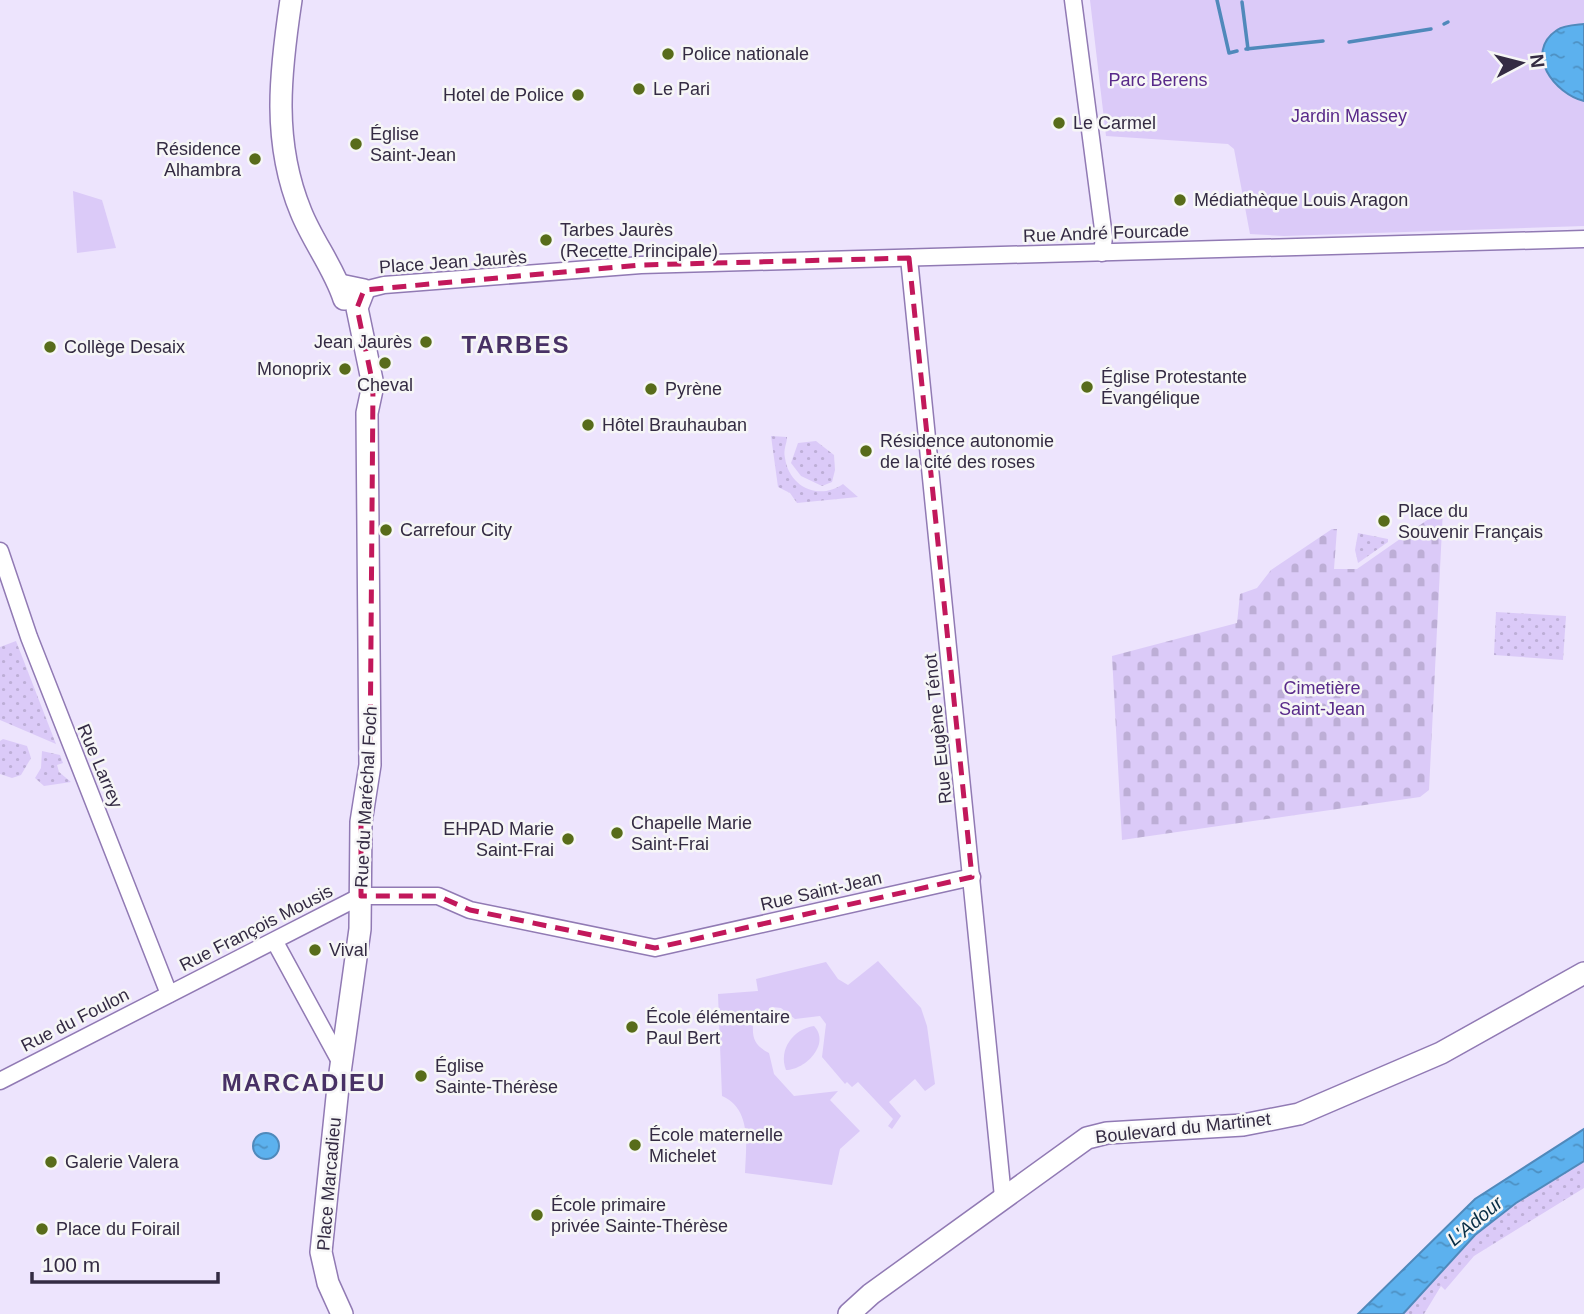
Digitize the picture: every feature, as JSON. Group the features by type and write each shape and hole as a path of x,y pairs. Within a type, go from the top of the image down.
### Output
{"main road":[{"name":"Rue du Maréchal Foch","path":"291,0 280,97 280,135 287,172 301,214 340,285 352,325 365,391 370,402"},
{"path":"340,285 364,290"},
{"name":"Rue du Maréchal Foch","path":"342,1065 360,929 361,822 370,765 367,413 373,385 357,308 364,290"},
{"name":"Boulevard du Martinet","path":"849,1314 871,1294 1070,1148 1097,1134 1243,1125 1298,1114 1441,1053 1584,973"},
{"name":"Place Marcadieu","path":"341,1314 328,1283 321,1252 342,1065"}],"street":[{"path":"1073,0 1104,237 1102,253"},
{"name":"Rue André Fourcade","path":"628,267 1584,239"},
{"name":"Rue Eugène Ténot","path":"909,258 1003,1197"},
{"name":"Place Jean Jaurès","path":"364,290 384,285 628,267"},
{"name":"Rue Larrey","path":"0,551 33,650 169,994"},
{"name":"Rue Saint-Jean","path":"361,896 438,896 470,910 578,930 644,947 678,943 972,877"},
{"name":"Rue François Mousis","path":"169,994 361,896"},
{"path":"275,942 342,1065"},
{"name":"Rue du Foulon","path":"0,1081 169,994"}],"highlighted area":[{"path":"909,258 972,877 655,948 470,910 438,896 361,896 361,822 370,765 373,385 357,308 364,290 372,287 641,265"}],"green space":[{"name":"Jardin Massey","path":"1090,0 1584,0 1584,226 1284,236 1250,234 1234,149 1228,144 1106,136"},
{"path":"73,191 102,200 116,248 77,253"},
{"path":"771,436 787,437 784,452 788,468 792,477 806,488 824,491 843,484 858,497 797,503 790,493 778,487"},
{"path":"816,441 834,455 835,470 832,482 822,486 801,476 791,463 798,443"},
{"name":"Cimetière Saint-Jean","path":"1443,509 1429,790 1420,797 1122,840 1112,656 1237,623 1240,594 1257,588 1271,570 1332,529 1337,529 1334,569 1357,569"},
{"path":"1358,533 1388,539 1388,542 1358,563 1355,550"},
{"path":"1496,612 1566,616 1563,660 1494,655"},
{"path":"16,641 56,744 0,720 0,647"},
{"path":"3,739 27,746 31,758 21,775 12,778 0,774 0,741"},
{"path":"42,751 60,755 63,763 57,765 59,772 71,782 44,786 35,778 41,768"},
{"path":"878,961 921,1008 927,1026 935,1084 925,1091 915,1079 889,1102 901,1116 892,1129 888,1126 893,1119 858,1082 852,1087 847,1082 845,1084 822,1057 826,1024 820,1016 795,1019 781,1008 772,1007 753,1025 753,1030 756,1042 769,1053 774,1074 794,1096 838,1091 830,1100 860,1131 840,1149 832,1185 745,1173 746,1140 743,1119 732,1102 722,1096 718,994 758,991 756,979 826,962 838,979 848,985"},
{"path":"814,1026 819,1040 814,1055 801,1066 786,1070 784,1055 789,1042 800,1031"},
{"path":"1584,1161 1584,1188 1474,1256 1445,1290 1441,1286 1424,1314 1403,1314 1475,1235 1516,1203"}],"water":[{"path":"1584,24 1584,101 1573,97 1554,82 1543,61 1543,50 1547,39 1557,30"},
{"name":"L'Adour","path":"1584,1129 1584,1161 1516,1203 1475,1235 1403,1314 1358,1314 1475,1199"},
{"path":"266,1133 275,1137 279,1146 275,1155 266,1159 257,1155 253,1146 257,1137"}],"waterway":[{"path":"1217,0 1229,53 1237,51"},
{"path":"1242,2 1248,49"},
{"path":"1444,24 1448,22"},
{"path":"1349,42 1431,29"},
{"path":"1246,49 1323,41"}],"place":[{"name":"Police nationale","path":"668,54"},
{"name":"Le Pari","path":"639,89"},
{"name":"Hotel de Police","path":"578,95"},
{"name":"Le Carmel","path":"1059,123"},
{"name":"Église Saint-Jean","path":"356,144"},
{"name":"Résidence Alhambra","path":"255,159"},
{"name":"Médiathèque Louis Aragon","path":"1180,200"},
{"name":"Tarbes Jaurès (Recette Principale)","path":"546,240"},
{"name":"Jean Jaurès","path":"426,342"},
{"name":"Collège Desaix","path":"50,347"},
{"name":"Cheval","path":"385,363"},
{"name":"Monoprix","path":"345,369"},
{"name":"Église Protestante Évangélique","path":"1087,387"},
{"name":"Pyrène","path":"651,389"},
{"name":"Hôtel Brauhauban","path":"588,425"},
{"name":"Résidence autonomie de la cité des roses","path":"866,451"},
{"name":"Place du Souvenir Français","path":"1384,521"},
{"name":"Carrefour City","path":"386,530"},
{"name":"Chapelle Marie Saint-Frai","path":"617,833"},
{"name":"EHPAD Marie Saint-Frai","path":"568,839"},
{"name":"Vival","path":"315,950"},
{"name":"École élémentaire Paul Bert","path":"632,1027"},
{"name":"Église Sainte-Thérèse","path":"421,1076"},
{"name":"École maternelle Michelet","path":"635,1145"},
{"name":"Galerie Valera","path":"51,1162"},
{"name":"École primaire privée Sainte-Thérèse","path":"537,1215"},
{"name":"Place du Foirail","path":"42,1229"}],"district":[{"name":"TARBES","path":"516,344"},
{"name":"MARCADIEU","path":"304,1082"}],"park label":[{"name":"Parc Berens","path":"1158,80"}]}
